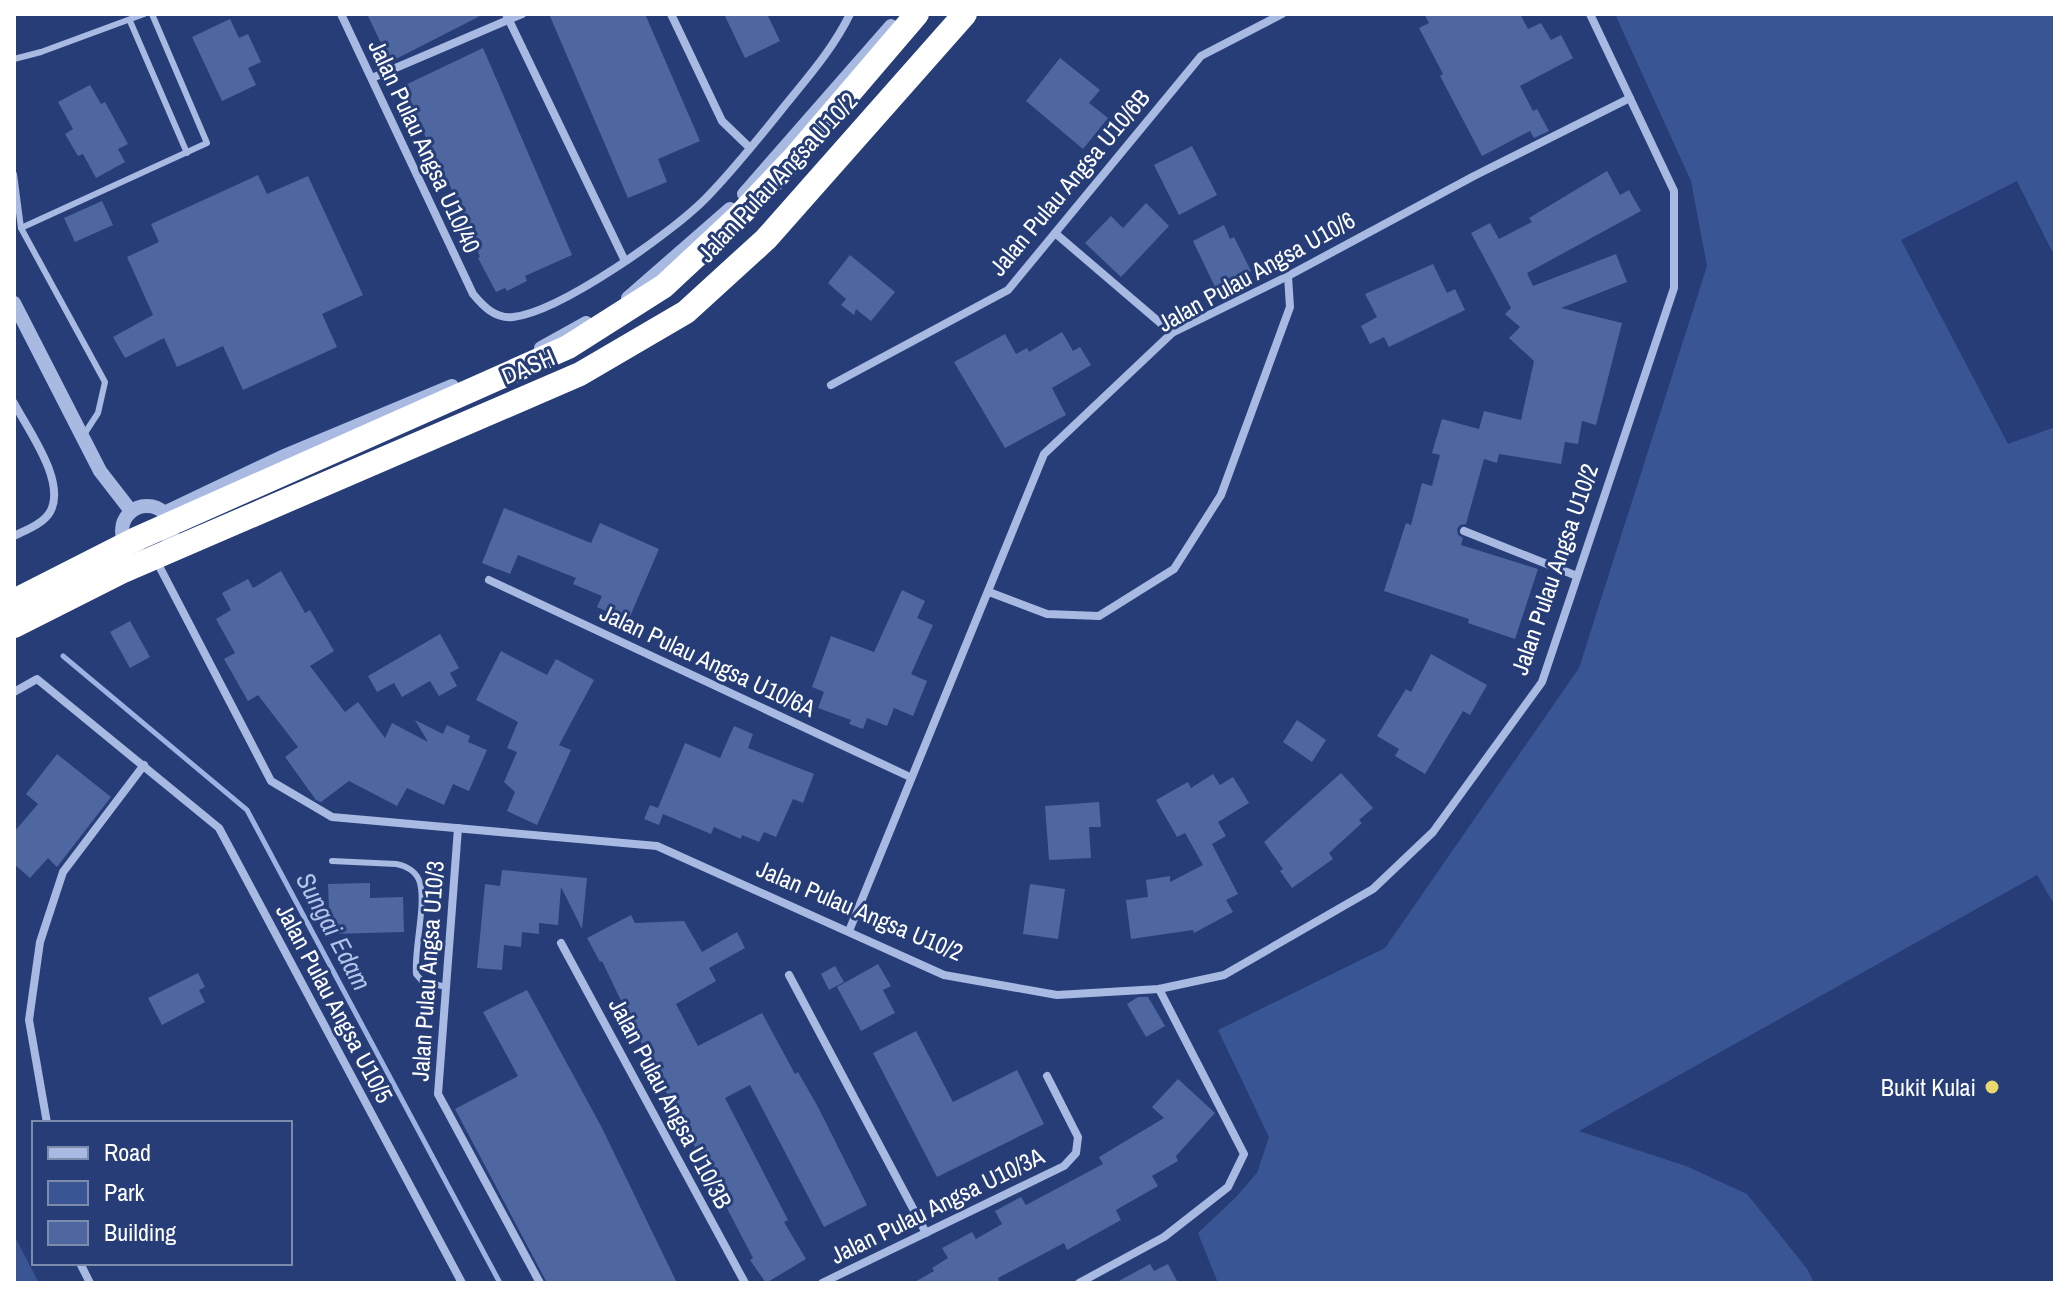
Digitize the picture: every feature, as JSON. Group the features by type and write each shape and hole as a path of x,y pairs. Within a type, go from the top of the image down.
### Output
{"highway":[{"name":"DASH","path":"14,601 136,539 568,347 664,286 738,217 794,158 917,14"},
{"name":"DASH","path":"14,625 121,572 580,374 686,312 766,239 965,14"}],"street":[{"name":"Jalan Pulau Angsa U10/40","path":"341,14 473,294 487,311 512,317 553,303 625,261"},
{"path":"372,78 507,17 522,14"},
{"path":"671,14 722,121 750,148"},
{"path":"507,17 625,261 655,242 692,211 750,148 837,42 850,14"},
{"name":"Jalan Pulau Angsa U10/2","path":"164,513 282,457 533,352 624,301 736,204 902,14"},
{"name":"Jalan Pulau Angsa U10/2","path":"170,539 435,430 617,345 683,305 771,223 956,14"},
{"name":"Jalan Pulau Angsa U10/6B","path":"831,385 1008,290 1201,56 1282,14"},
{"name":"Jalan Pulau Angsa U10/2","path":"147,556 271,781 332,817 657,846 944,975 1057,995 1159,989 1224,975 1373,889 1433,832 1542,682 1674,288 1674,191 1590,14"},
{"name":"Jalan Pulau Angsa U10/6","path":"849,931 1044,454 1172,333 1630,98"},
{"path":"1055,233 1172,333"},
{"path":"989,592 1047,614 1099,616 1174,569 1221,495 1290,307 1288,276"},
{"path":"14,303 100,471 131,511"},
{"path":"14,403 49,469 54,492 49,513 14,536"},
{"path":"14,625 167,548 172,534 169,519 159,509 145,506 131,511 123,522 122,536 128,549 147,556"},
{"path":"1464,531 1577,576"},
{"path":"14,591 122,536"},
{"name":"Jalan Pulau Angsa U10/6A","path":"489,580 910,777"},
{"name":"Jalan Pulau Angsa U10/5","path":"14,692 37,679 219,828 462,1283"},
{"path":"47,1121 29,1020 40,942 63,872 144,765"},
{"name":"Jalan Pulau Angsa U10/3","path":"458,828 438,1094 540,1283"},
{"name":"Jalan Pulau Angsa U10/3B","path":"561,943 745,1283"},
{"path":"789,975 926,1233"},
{"path":"1079,1283 1175,1229 1228,1187 1244,1154 1159,989"},
{"name":"Jalan Pulau Angsa U10/3A","path":"822,1283 1064,1166 1076,1153 1078,1137 1047,1076"},
{"path":"81,1265 90,1283"}],"lane":[{"path":"14,59 144,14"},
{"path":"21,228 207,143 152,14"},
{"path":"130,21 187,153"},
{"path":"14,174 21,228 105,382 98,413 82,437"},
{"path":"332,861 396,864 417,876 421,893 416,974 422,981 446,987"}],"green space":[{"path":"1615,14 2055,14 2055,257 2017,181 1901,240 2008,444 2055,427 2055,906 2037,875 1579,1131 1686,1166 1747,1194 1808,1270 1814,1283 1218,1283 1198,1233 1257,1173 1269,1137 1218,1030 1385,948 1579,668 1707,266 1691,181"},
{"path":"14,1235 39,1283 14,1283"}],"building":[{"path":"367,14 484,14 390,62"},
{"path":"549,14 645,14 700,141 658,159 667,182 628,198"},
{"path":"724,14 767,14 780,41 745,58"},
{"path":"1424,14 1520,14 1528,29 1541,23 1551,40 1561,35 1573,58 1520,86 1533,111 1537,109 1549,131 1534,138 1530,131 1482,156 1419,28 1429,23"},
{"path":"230,19 239,38 248,34 261,62 248,68 256,85 222,101 192,37"},
{"path":"483,48 572,255 525,276 527,281 507,291 505,288 496,292 478,258 451,188 401,87"},
{"path":"1060,58 1100,90 1089,103 1108,118 1083,149 1026,101"},
{"path":"90,85 101,104 105,102 128,144 118,149 125,162 96,178 83,154 78,156 65,134 73,129 58,102"},
{"path":"1192,146 1217,195 1179,215 1154,165"},
{"path":"1607,171 1620,195 1629,190 1641,211 1527,273 1533,286 1616,254 1627,282 1561,308 1622,323 1596,425 1582,421 1578,444 1565,442 1561,464 1499,454 1497,463 1484,459 1466,524 1457,529 1458,535 1463,538 1461,545 1538,569 1515,639 1468,623 1469,619 1384,591 1406,523 1411,525 1422,483 1432,486 1440,455 1432,453 1442,419 1479,429 1484,411 1521,420 1534,361 1509,338 1520,327 1505,314 1511,308 1471,233 1490,223 1499,239 1532,222 1529,218"},
{"path":"258,175 267,194 308,176 363,295 322,314 337,347 243,390 223,346 177,367 164,338 125,358 113,337 153,315 127,257 159,242 151,224"},
{"path":"102,201 113,225 75,242 64,218"},
{"path":"1146,203 1169,226 1121,277 1085,243 1111,216 1123,228"},
{"path":"1224,225 1230,239 1234,237 1251,271 1216,289 1193,241"},
{"path":"850,255 895,292 871,321 856,309 854,315 841,305 846,299 828,283"},
{"path":"1433,264 1447,293 1455,289 1465,310 1389,347 1384,337 1370,344 1361,326 1377,317 1365,294"},
{"path":"1062,332 1073,351 1080,347 1091,365 1052,388 1066,415 1005,448 954,362 1005,334 1016,354 1027,348 1029,352"},
{"path":"504,508 591,543 600,523 659,549 628,621 597,607 602,596 573,584 576,578 518,555 510,574 482,563"},
{"path":"281,571 305,613 310,610 334,651 310,666 345,712 358,702 385,738 392,723 428,742 415,720 443,734 447,725 470,736 468,742 487,750 469,791 453,784 444,805 407,788 397,806 349,781 321,802 316,800 285,757 298,747 258,695 248,701 224,659 235,653 216,619 231,610 222,593 248,579 253,588"},
{"path":"902,590 925,601 917,618 933,625 911,674 927,681 913,716 894,708 887,726 867,718 863,729 849,724 851,720 818,708 824,692 812,687 831,636 874,652"},
{"path":"130,621 150,657 130,668 110,632"},
{"path":"440,634 459,668 450,673 457,686 439,696 430,681 402,697 394,683 377,692 368,676"},
{"path":"501,651 547,675 556,659 594,680 559,745 571,750 537,825 507,811 515,792 504,782 517,752 507,748 518,722 476,700"},
{"path":"1431,654 1487,685 1470,715 1463,711 1425,774 1395,756 1399,749 1377,736 1406,689 1411,692"},
{"path":"1297,720 1326,740 1312,762 1283,742"},
{"path":"734,726 753,734 748,748 814,774 803,803 793,799 776,837 764,832 759,842 742,835 741,839 714,827 711,834 663,814 659,825 644,819 650,805 658,808 685,743 720,758"},
{"path":"57,754 111,797 57,867 48,858 30,878 14,864 14,832 38,804 26,794"},
{"path":"1341,773 1373,808 1359,820 1362,823 1329,853 1333,859 1292,888 1264,842"},
{"path":"1213,774 1220,785 1233,777 1249,803 1218,822 1226,836 1212,844 1238,894 1226,900 1233,912 1194,933 1193,930 1131,939 1126,900 1148,897 1146,880 1170,876 1170,882 1203,865 1185,833 1177,837 1156,800 1188,782 1191,788"},
{"path":"1099,802 1101,827 1089,827 1091,858 1049,860 1045,806"},
{"path":"502,870 587,878 582,929 561,887 558,925 539,923 539,934 522,932 521,947 504,945 502,970 477,968 485,884 500,886"},
{"path":"370,883 370,898 403,897 404,932 330,934 328,884"},
{"path":"1030,884 1065,889 1058,939 1023,934"},
{"path":"631,915 635,923 684,921 702,952 737,932 745,948 709,968 716,981 676,1004 698,1046 762,1013 795,1074 798,1072 818,1107 867,1205 824,1227 750,1085 725,1098 788,1220 784,1222 806,1259 766,1283 750,1260 753,1258 649,1059 602,961 587,938"},
{"path":"878,964 891,986 883,990 895,1013 861,1031 837,987"},
{"path":"835,966 844,982 829,990 821,974"},
{"path":"198,973 205,987 199,990 205,1002 162,1025 148,998"},
{"path":"527,990 601,1126 677,1283 547,1283 455,1109 518,1076 483,1012"},
{"path":"1138,997 1148,997 1165,1026 1146,1037 1127,1004"},
{"path":"916,1031 953,1102 1017,1070 1044,1124 937,1177 873,1053"},
{"path":"1178,1079 1215,1113 1176,1156 1178,1161 1152,1176 1158,1186 1116,1210 1121,1220 1067,1250 1064,1243 998,1278 1000,1283 913,1283 934,1271 932,1268 948,1258 942,1248 972,1232 976,1239 1002,1224 995,1211 1021,1197 1026,1205 1103,1164 1099,1157 1164,1118 1152,1107"},
{"path":"1150,1264 1154,1271 1168,1264 1178,1283 1115,1283"}],"waterway":[{"name":"Sungai Edam","path":"63,656 247,810 500,1283"}],"place":[{"name":"Bukit Kulai","path":"1992,1087"}]}
